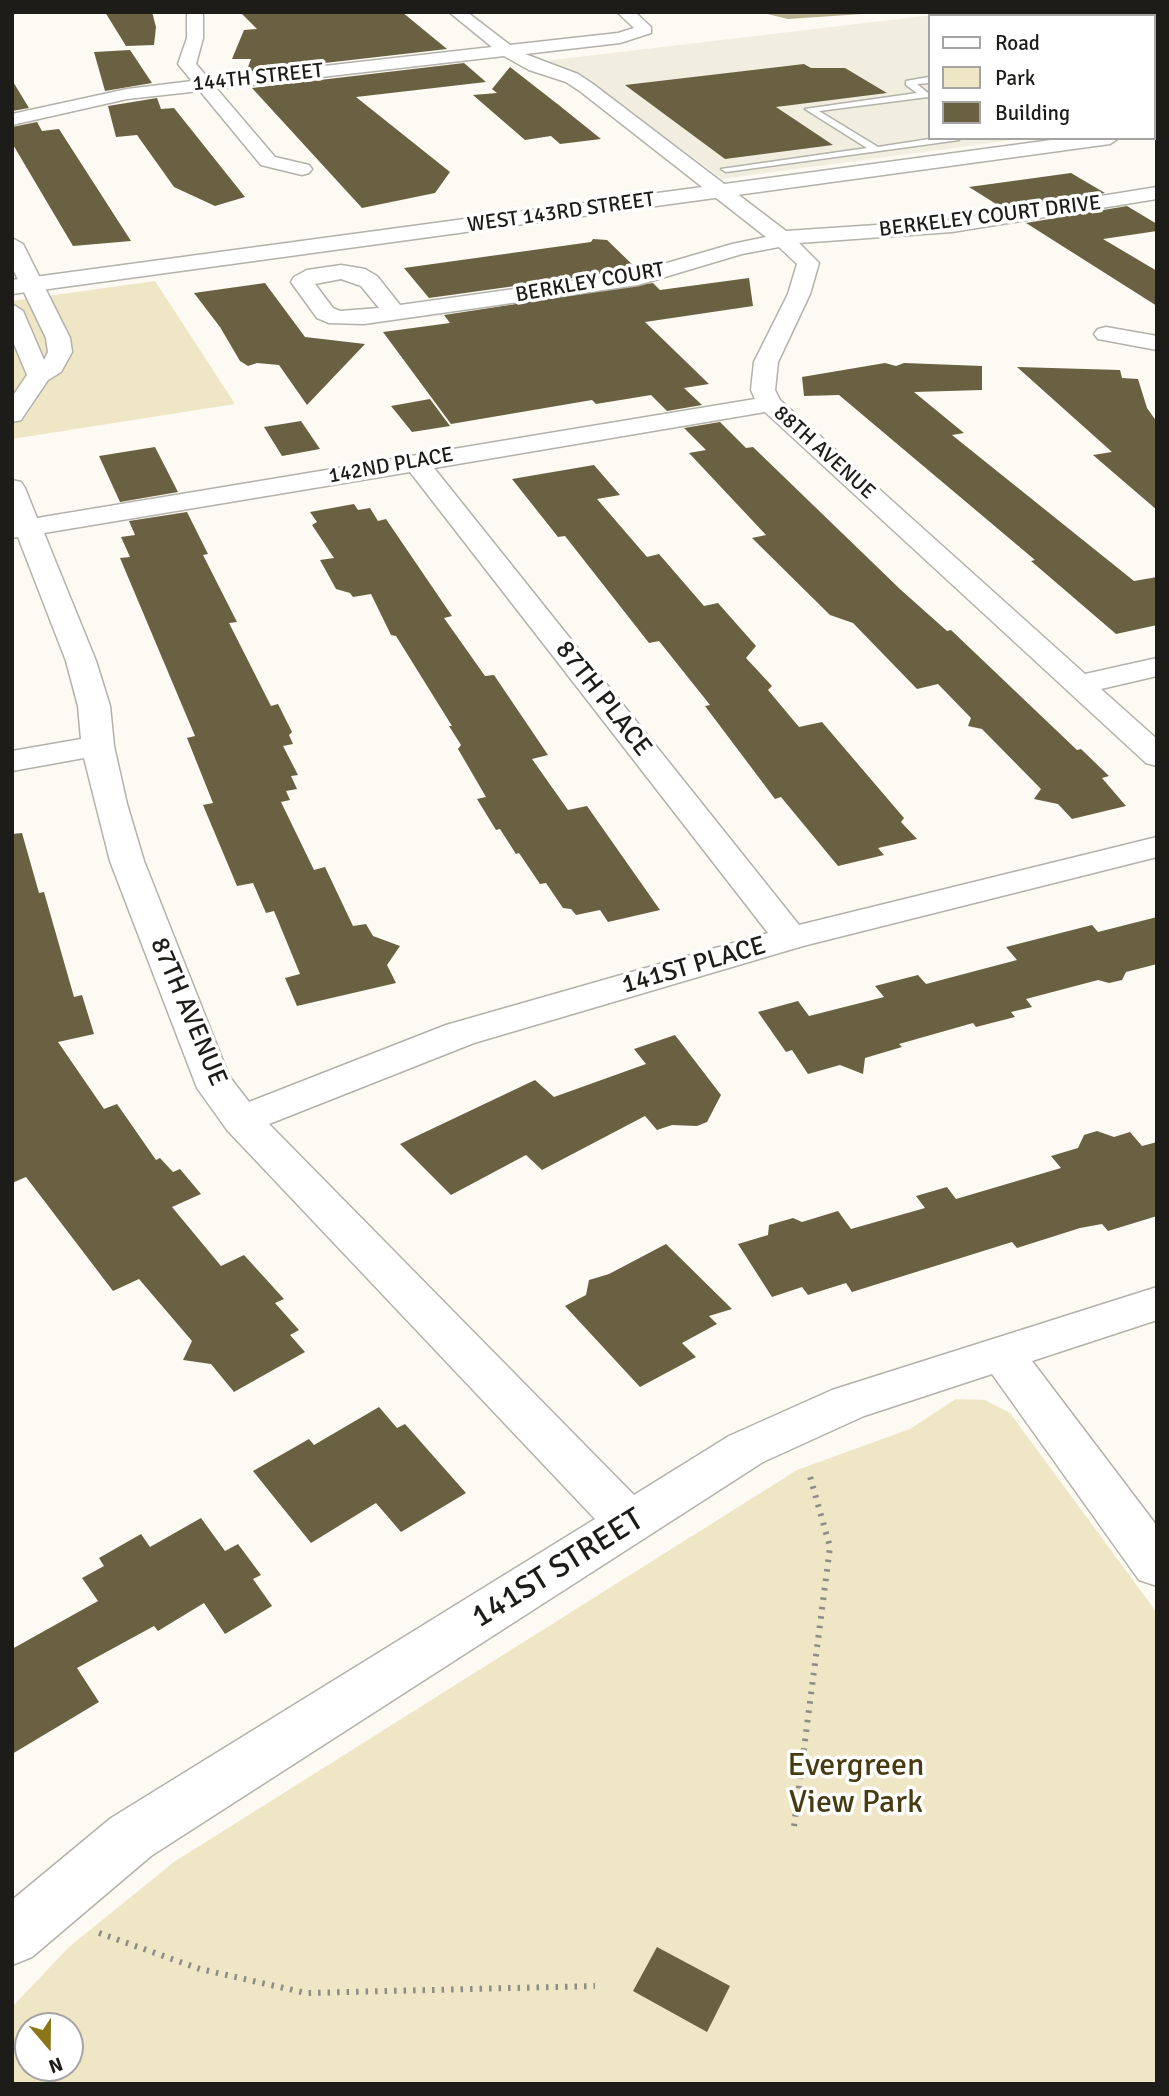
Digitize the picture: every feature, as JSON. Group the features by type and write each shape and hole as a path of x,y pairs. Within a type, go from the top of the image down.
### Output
{"street":[{"path":"195,12 195,38 187,64 268,161 302,169"},
{"name":"88TH AVENUE","path":"457,12 507,51 535,66 572,78 782,239 808,263 799,294 766,362 763,390 770,404 1157,756"},
{"name":"144TH STREET","path":"12,120 127,94 627,37 645,30 625,12"},
{"name":"WEST 143RD STREET","path":"23,286 1078,140"},
{"name":"BERKELEY COURT DRIVE","path":"782,239 952,226 1157,193"},
{"name":"BERKLEY COURT","path":"394,313 638,278 739,248 782,239"},
{"path":"12,244 23,286 58,338 60,352 53,367 39,375 12,415"},
{"path":"12,311 39,375"},
{"path":"1106,334 1157,343"},
{"name":"142ND PLACE","path":"19,529 770,404"},
{"name":"87TH PLACE","path":"415,461 791,938"},
{"name":"87TH AVENUE","path":"12,488 19,529 81,661 94,706 98,746 127,861 211,1079 241,1119 630,1523"},
{"path":"1079,685 1157,667"},
{"path":"12,761 98,746"},
{"name":"141ST PLACE","path":"241,1119 460,1034 791,938 1157,847"},
{"name":"141ST STREET","path":"12,1937 131,1837 746,1449 848,1403 1157,1303"},
{"path":"1002,1354 1157,1565"}],"lane":[{"path":"927,95 909,83 928,80"},
{"path":"876,150 810,109 927,95"},
{"path":"726,169 943,140"}],"path":[{"path":"793,1826 830,1547 809,1473"},
{"path":"99,1933 200,1969 306,1993 595,1986"}],"shaded area":[{"path":"759,12 892,12 788,19"},
{"path":"1157,12 1157,46 1155,14 941,14"},
{"path":"928,16 928,140 1013,140 722,179 587,79 544,61"}],"green space":[{"path":"155,281 235,404 12,439 12,301"},
{"name":"Evergreen View Park","path":"956,1399 985,1400 1010,1413 1157,1613 1157,2084 12,2084 12,2007 69,1947 174,1862 797,1470 910,1429"}],"building":[{"path":"105,12 152,12 156,27 154,45 126,46"},
{"path":"240,12 402,12 447,49 246,72 251,59 232,59 244,30 257,29"},
{"path":"130,50 152,83 105,91 94,52"},
{"path":"464,63 486,82 356,97 450,172 435,193 362,208 252,88"},
{"path":"804,64 811,68 845,68 887,93 776,107 833,145 725,159 625,85"},
{"path":"510,67 601,139 560,144 551,136 525,140 473,95 497,93 492,89"},
{"path":"12,80 29,108 12,111"},
{"path":"157,98 161,109 174,108 245,197 215,206 174,187 137,135 116,137 108,106"},
{"path":"37,122 42,131 59,129 131,241 73,246 12,143 12,127"},
{"path":"1071,173 1105,193 1004,209 969,187"},
{"path":"1127,206 1157,224 1157,231 1103,239 1157,271 1157,306 1026,223"},
{"path":"593,239 607,240 637,269 429,298 404,268 591,242"},
{"path":"749,278 753,306 645,322 709,384 684,388 702,405 667,411 651,395 596,404 592,400 451,424 383,332 450,323 444,315 653,283 660,290"},
{"path":"265,283 305,337 365,344 307,405 279,365 257,363 248,366 240,361 220,327 194,293"},
{"path":"885,363 896,366 904,363 982,366 982,390 914,392 964,433 952,435 1134,581 1157,577 1157,625 1116,634 1031,561 1035,560 839,395 804,396 802,377"},
{"path":"1017,367 1120,370 1122,378 1138,379 1147,408 1157,422 1157,510 1093,455 1112,452"},
{"path":"430,399 450,426 412,432 391,406"},
{"path":"301,421 320,449 282,456 264,427"},
{"path":"720,422 746,448 753,447 901,590 947,631 951,630 1077,750 1081,749 1109,776 1102,778 1126,806 1072,819 1058,804 1034,799 1041,789 982,729 968,726 971,718 938,684 917,689 853,623 830,615 752,538 766,535 689,453 706,450 684,428"},
{"path":"155,447 178,492 120,502 99,456"},
{"path":"594,465 620,495 597,499 647,557 659,554 704,606 718,603 756,646 746,658 772,686 768,690 799,727 822,722 904,818 901,822 917,839 878,848 884,855 838,866 781,797 775,799 705,706 710,705 659,641 649,643 565,536 558,537 512,479"},
{"path":"354,504 358,510 370,508 378,521 386,519 452,616 444,618 485,676 494,675 548,755 532,759 568,810 587,806 660,910 608,922 600,910 576,915 571,909 563,908 546,883 540,884 500,829 496,830 477,799 486,797 458,749 461,745 449,726 452,726 396,636 391,635 371,594 353,597 350,593 336,589 320,560 334,558 312,525 317,522 310,512"},
{"path":"187,512 208,554 203,555 237,622 229,623 271,706 278,704 292,732 289,735 293,744 283,746 298,775 291,776 297,789 286,791 290,800 281,802 314,870 325,867 353,926 366,924 373,936 400,946 387,965 396,983 297,1006 285,978 300,974 274,911 266,913 253,883 237,886 203,805 213,803 187,738 195,736 120,558 130,557 121,537 135,535 129,521"},
{"path":"22,833 39,893 44,892 74,997 82,995 94,1034 58,1042 104,1109 117,1104 156,1160 160,1158 173,1172 180,1169 201,1194 172,1207 221,1266 244,1255 284,1299 275,1303 299,1330 290,1335 305,1352 234,1392 211,1364 183,1360 192,1341 139,1279 113,1291 26,1177 12,1183 12,834"},
{"path":"1157,917 1157,964 1126,972 1122,980 1109,983 1098,980 1026,999 1032,1007 1011,1012 1015,1017 976,1027 973,1023 899,1044 902,1047 865,1058 863,1074 840,1065 808,1074 792,1050 786,1052 758,1012 798,1001 809,1016 884,997 875,986 918,975 926,984 1017,960 1006,947 1092,925 1098,932"},
{"path":"675,1035 721,1095 707,1122 697,1126 672,1125 657,1130 645,1116 542,1170 526,1155 451,1195 400,1144 535,1080 554,1097 646,1064 634,1049"},
{"path":"1097,1131 1114,1137 1130,1132 1142,1146 1157,1142 1157,1216 1108,1231 1102,1224 1080,1228 1017,1248 1012,1242 852,1292 846,1283 808,1295 802,1287 772,1297 738,1244 768,1235 769,1225 793,1218 802,1222 838,1211 851,1229 925,1208 916,1196 947,1187 956,1199 1061,1168 1051,1156 1078,1148 1084,1135"},
{"path":"666,1244 732,1309 709,1316 717,1324 682,1343 696,1357 640,1387 565,1306 586,1295 589,1280 609,1274"},
{"path":"379,1407 397,1428 405,1424 466,1493 401,1532 376,1503 311,1543 253,1471 309,1439 314,1445"},
{"path":"201,1518 225,1551 238,1544 261,1575 253,1579 272,1606 225,1634 204,1603 158,1631 154,1626 77,1668 99,1702 12,1754 12,1649 98,1601 82,1578 104,1566 99,1558 141,1534 150,1547"},
{"path":"657,1947 730,1986 707,2032 633,1991"}]}
